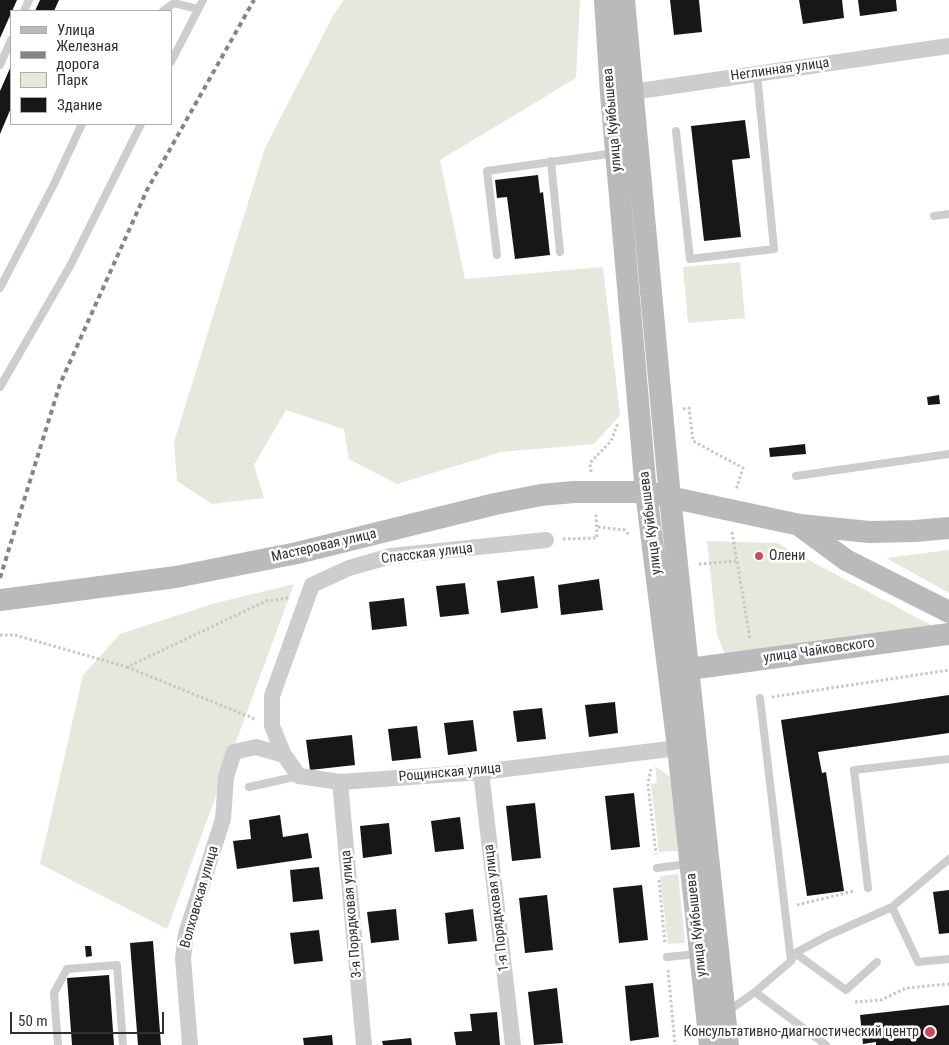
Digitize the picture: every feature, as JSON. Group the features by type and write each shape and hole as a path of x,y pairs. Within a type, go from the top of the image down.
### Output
{"main road":[{"name":"улица Куйбышева","path":"605,0 621,93 670,498 728,1045"},
{"name":"улица Куйбышева","path":"624,0 621,93 616,153 646,492 678,748 710,1045"},
{"name":"Мастеровая улица","path":"0,600 176,577 297,553 495,504 541,495 594,491 646,492"},
{"path":"646,492 800,525 869,532 949,528"},
{"path":"800,525 846,560 949,612"},
{"name":"улица Чайковского","path":"689,669 949,634"}],"street":[{"name":"Неглинная улица","path":"621,93 949,46"},
{"name":"Спасская улица","path":"284,755 272,726 272,696 312,585 349,568 391,556 546,540"},
{"name":"Волховская улица","path":"190,1045 183,958 186,934 223,819 226,776 234,752 256,747 284,755"},
{"name":"Рощинская улица","path":"299,776 340,782 481,772 678,748"},
{"path":"284,755 299,776"},
{"name":"1-я Порядковая улица","path":"481,772 513,1045"},
{"name":"3-я Порядковая улица","path":"340,782 364,1045"}],"lane":[{"path":"172,60 203,0"},
{"path":"164,10 174,3 198,9"},
{"path":"0,65 10,42"},
{"path":"676,131 690,259 774,249 757,74"},
{"path":"0,288 54,184 82,125"},
{"path":"0,387 70,266 140,125"},
{"path":"497,255 487,171 616,153"},
{"path":"551,161 560,252"},
{"path":"934,216 949,214"},
{"path":"796,476 949,454"},
{"path":"760,698 791,961"},
{"path":"868,888 854,770 949,759"},
{"path":"250,788 299,776"},
{"path":"725,1014 755,992 791,961 796,953 827,936 892,907 949,859"},
{"path":"658,868 690,864"},
{"path":"892,907 918,962 949,959"},
{"path":"796,953 846,990 878,962"},
{"path":"667,957 700,954"},
{"path":"58,1045 54,993 67,969 117,964 123,1045"},
{"path":"755,992 826,1045"}],"path":[{"path":"598,527 625,530 630,536"},
{"path":"546,540 597,538"},
{"path":"127,667 266,601 308,595"},
{"path":"0,636 15,635 127,667 272,726"},
{"path":"760,698 949,670"},
{"path":"654,751 648,784 675,1045"},
{"path":"785,909 868,888"},
{"path":"854,1002 881,1000 906,988 949,984"}],"green space":[{"path":"344,0 580,0 576,78 440,160 465,279 603,267 620,415 594,444 501,452 397,484 349,459 344,429 286,410 254,465 264,498 212,504 177,481 174,442 265,148 334,14"},
{"path":"740,262 745,318 688,323 683,267"},
{"path":"707,541 777,543 940,630 725,654 717,635"},
{"path":"949,550 949,593 886,558"},
{"path":"294,584 167,929 40,864 83,675 120,634 212,604"},
{"path":"655,766 670,777 678,851 659,852 651,784 657,783"},
{"path":"678,874 685,943 668,944 660,876"}],"building":[{"path":"0,0 17,0 13,10 10,10 10,16 0,38"},
{"path":"40,0 59,0 54,10 35,10"},
{"path":"670,0 699,0 702,32 674,35"},
{"path":"799,0 842,0 844,18 803,24"},
{"path":"858,0 896,0 897,11 860,16"},
{"path":"10,68 10,110 0,134 0,91"},
{"path":"745,120 750,158 732,160 741,237 704,241 691,126"},
{"path":"538,175 540,193 543,192 550,255 515,259 507,197 497,198 495,180"},
{"path":"939,395 940,404 928,405 927,397"},
{"path":"805,444 806,454 770,457 769,448"},
{"path":"534,576 538,608 501,613 497,581"},
{"path":"599,579 603,610 561,615 558,585"},
{"path":"465,583 469,614 440,617 436,586"},
{"path":"404,598 407,626 372,630 369,602"},
{"path":"949,695 949,733 818,752 822,773 826,772 844,891 807,896 781,720"},
{"path":"615,702 618,733 589,737 585,705"},
{"path":"542,708 546,739 517,742 513,711"},
{"path":"473,720 477,751 448,755 444,723"},
{"path":"417,726 421,758 392,761 388,729"},
{"path":"352,735 355,765 310,770 306,740"},
{"path":"634,793 640,847 611,850 605,796"},
{"path":"535,803 541,858 512,861 506,806"},
{"path":"280,815 283,837 308,833 312,858 237,869 233,841 251,839 249,820"},
{"path":"460,817 464,849 435,852 431,821"},
{"path":"389,823 392,854 363,858 360,826"},
{"path":"319,867 323,899 293,902 290,870"},
{"path":"642,885 648,940 619,943 613,888"},
{"path":"949,890 949,933 939,934 933,892"},
{"path":"547,895 553,950 525,953 519,898"},
{"path":"396,909 399,940 371,943 367,912"},
{"path":"473,909 477,941 448,944 445,913"},
{"path":"319,930 323,961 294,964 290,933"},
{"path":"153,941 161,1045 138,1045 130,943"},
{"path":"85,946 91,946 92,956 86,957"},
{"path":"109,975 114,1045 72,1045 67,978"},
{"path":"653,983 659,1037 630,1041 625,986"},
{"path":"557,988 563,1043 534,1045 528,992"},
{"path":"949,1005 949,1045 876,1045 876,1042 863,1044 860,1015"},
{"path":"497,1012 500,1045 456,1045 454,1032 472,1031 470,1014"},
{"path":"332,1035 333,1045 304,1045 303,1038"},
{"path":"411,1038 412,1045 383,1045 382,1041"}],"railway":[{"path":"0,578 60,384 147,190 254,0"}],"place":[{"name":"Олени","path":"759,556"},
{"name":"Консультативно-диагностический центр","path":"930,1032"}]}
